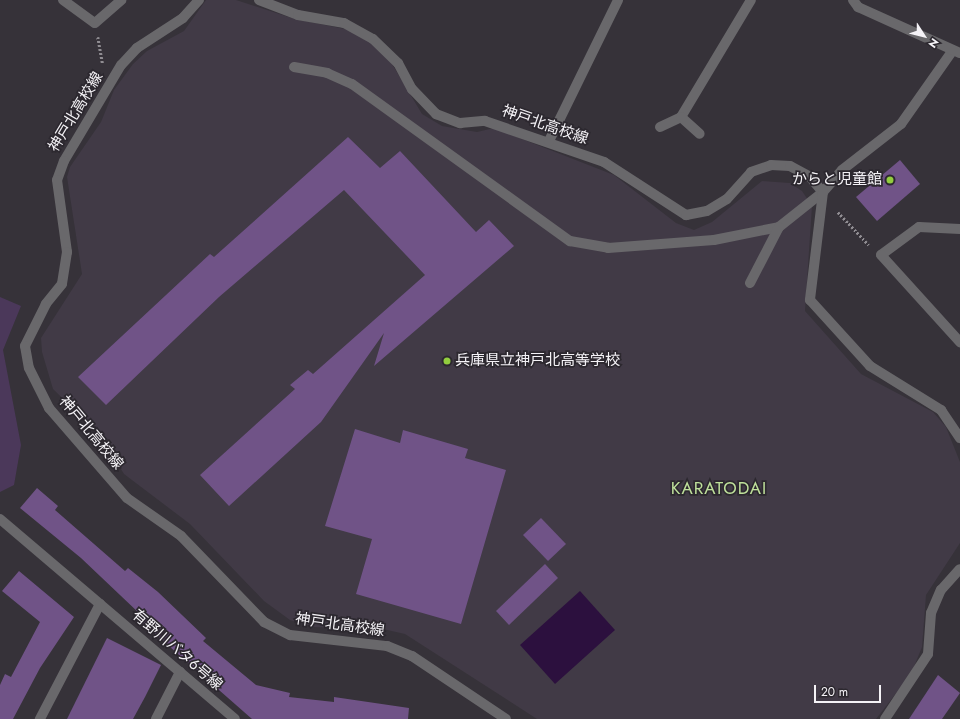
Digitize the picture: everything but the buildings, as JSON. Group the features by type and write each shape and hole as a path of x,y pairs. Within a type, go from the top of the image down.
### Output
{"street":[{"path":"63,0 95,23 120,0"},
{"name":"神戸北高校線","path":"199,0 183,18 137,48 121,65 64,161 57,180 67,252 62,284 46,304 25,346 29,368 49,408 126,498 181,536 264,622 290,635 387,646 412,656 506,719"},
{"name":"神戸北高校線","path":"259,0 298,15 344,23 373,39 398,63 412,89 436,114 460,123 484,121 549,141 604,162 686,215 707,211 727,199 751,172 771,165 790,166 809,176 822,192"},
{"path":"549,141 618,0"},
{"path":"660,127 681,117 751,0"},
{"path":"750,283 779,227 822,192 842,170 901,124 956,51 858,6 853,0"},
{"path":"294,67 326,73 352,84 570,241 608,248 714,240 779,227"},
{"path":"681,117 700,134"},
{"path":"822,192 810,300 870,366 942,410 960,438"},
{"path":"960,229 918,227 881,255 960,342"},
{"name":"有野川バタ６号線","path":"0,519 235,719"},
{"path":"885,719 928,654 931,613 941,590 960,569"},
{"path":"40,719 100,604"},
{"path":"156,719 180,672"}],"path":[{"path":"95,23 107,90"},
{"path":"836,211 872,249"}],"shaded area":[{"name":"兵庫県立神戸北高等学校","path":"206,0 236,0 295,19 345,29 369,40 389,59 422,114 442,126 477,132 494,128 614,175 676,223 694,230 712,222 762,181 790,183 802,191 812,206 805,311 861,374 933,412 946,427 960,462 960,543 926,595 922,647 911,674 876,719 537,719 405,634 383,629 312,627 290,620 264,601 190,524 124,474 100,435 53,389 42,352 41,338 82,274 67,177 70,167 101,122 114,90 133,64 147,51 184,31"},
{"path":"0,297 21,306 3,350 21,445 14,485 0,492"},
{"path":"580,591 615,630 555,684 520,645"}],"place":[{"name":"からと児童館","path":"890,180"},
{"name":"兵庫県立神戸北高等学校","path":"447,361"}],"district":[{"name":"KARATODAI","path":"719,489"}]}
